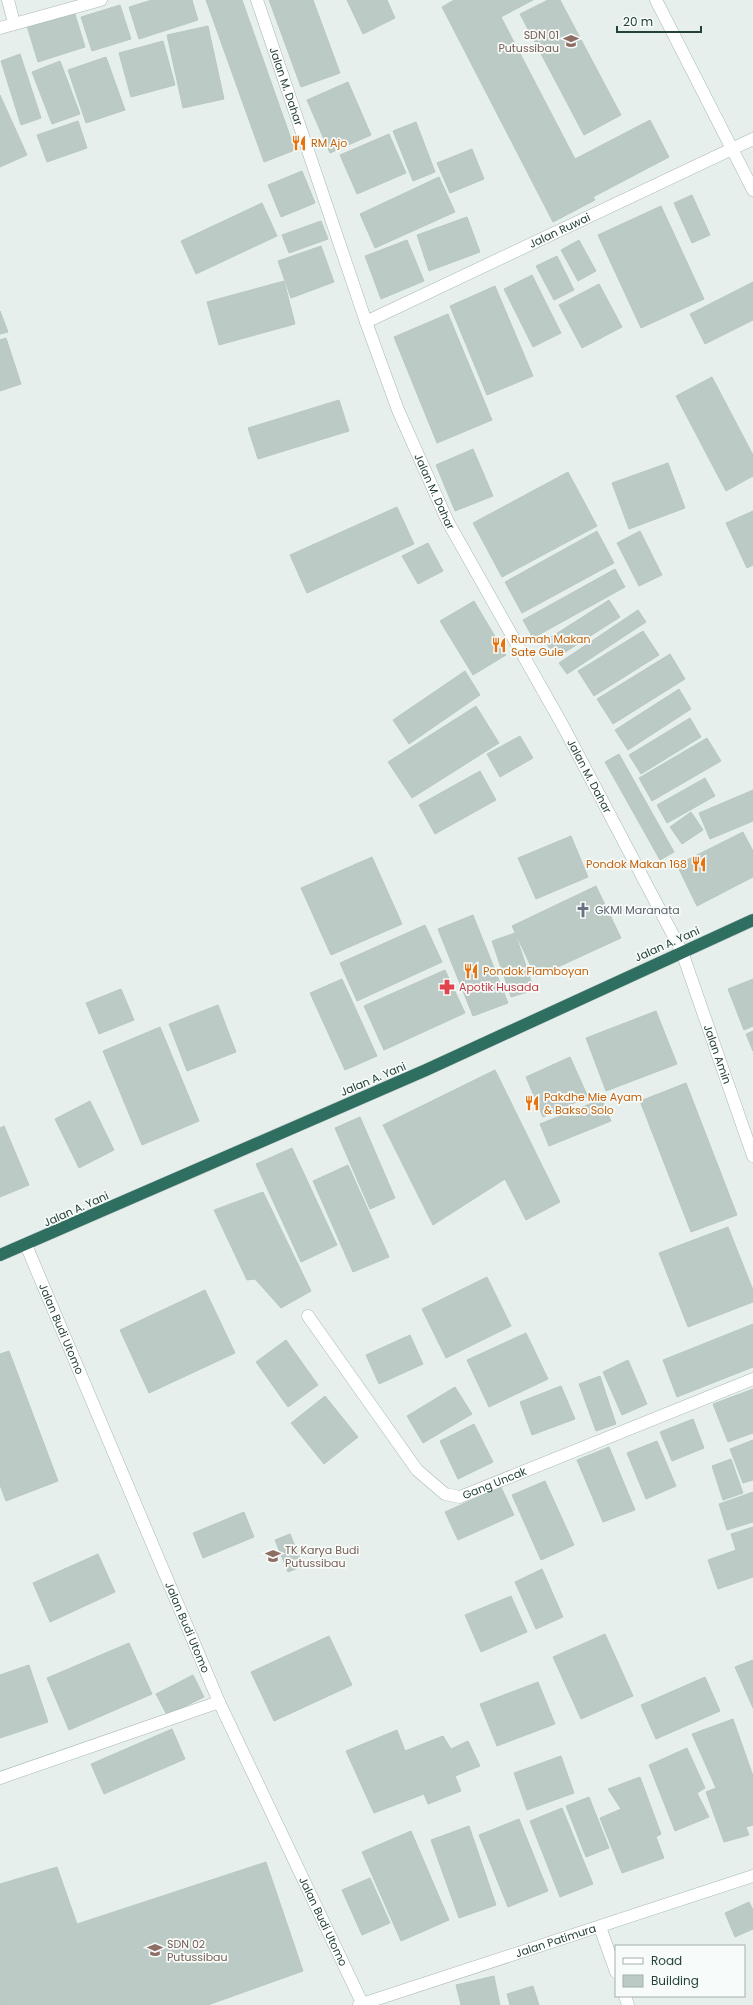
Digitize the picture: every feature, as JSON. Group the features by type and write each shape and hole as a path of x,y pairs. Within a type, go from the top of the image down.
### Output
{"highway":[{"name":"Jalan A. Yani","path":"0,1255 426,1070 753,920"}],"street":[{"path":"8,0 14,23"},
{"path":"0,28 101,0"},
{"name":"Jalan M. Dahar","path":"257,0 366,322 398,410 448,522 563,726 682,952"},
{"path":"656,0 753,190"},
{"name":"Jalan Ruwai","path":"366,322 753,139"},
{"name":"Jalan Amin","path":"682,952 753,1156"},
{"name":"Jalan Budi Utomo","path":"26,1245 219,1702 361,2005"},
{"name":"Gang Uncak","path":"308,1316 417,1470 445,1494 460,1497 753,1379"},
{"path":"0,1778 219,1702"},
{"name":"Jalan Patimura","path":"361,2005 753,1876"},
{"path":"600,1927 615,1969"}],"building":[{"path":"152,0 192,0 198,20 139,39 129,7"},
{"path":"206,0 242,0 295,150 264,162"},
{"path":"269,0 313,0 340,73 301,87"},
{"path":"347,0 387,0 395,18 363,34"},
{"path":"454,0 533,0 501,17 575,159 650,120 669,157 593,197 595,200 553,222 442,7"},
{"path":"548,0 560,0 621,115 584,135 520,14"},
{"path":"120,5 131,39 92,51 81,17"},
{"path":"74,11 85,47 38,62 27,26"},
{"path":"208,26 224,99 183,108 167,35"},
{"path":"163,41 175,85 131,97 119,53"},
{"path":"20,54 41,118 21,125 1,61"},
{"path":"106,57 125,110 86,123 68,70"},
{"path":"60,61 80,114 52,124 32,72"},
{"path":"348,82 371,135 330,153 307,100"},
{"path":"0,95 27,155 0,167"},
{"path":"78,121 87,148 47,162 37,135"},
{"path":"416,122 435,172 413,181 393,131"},
{"path":"389,134 406,173 357,194 340,155"},
{"path":"472,149 484,179 450,193 437,163"},
{"path":"302,171 315,203 281,217 268,185"},
{"path":"439,177 455,212 375,248 360,214"},
{"path":"692,195 710,235 692,243 674,203"},
{"path":"262,203 277,236 196,274 181,241"},
{"path":"661,206 704,299 641,328 598,235"},
{"path":"467,217 480,252 429,271 417,235"},
{"path":"321,221 328,239 289,253 282,235"},
{"path":"407,240 424,281 381,299 365,256"},
{"path":"579,240 596,271 578,281 561,250"},
{"path":"321,246 334,282 291,298 278,261"},
{"path":"557,256 574,290 554,300 536,266"},
{"path":"532,275 561,333 533,347 504,289"},
{"path":"284,281 295,324 219,345 207,302"},
{"path":"753,282 753,320 705,344 690,314"},
{"path":"599,284 622,327 582,348 559,305"},
{"path":"495,286 533,376 487,395 450,306"},
{"path":"0,311 8,332 0,334"},
{"path":"448,314 492,420 437,443 394,337"},
{"path":"6,338 21,384 0,391 0,340"},
{"path":"712,377 753,455 753,476 726,491 676,396"},
{"path":"339,400 349,431 258,459 248,428"},
{"path":"473,449 493,496 455,511 436,465"},
{"path":"668,463 685,508 629,529 612,483"},
{"path":"568,472 597,526 502,577 473,523"},
{"path":"397,507 414,544 307,593 290,555"},
{"path":"753,511 753,565 747,568 726,523"},
{"path":"597,531 614,563 522,613 505,582"},
{"path":"640,531 662,575 639,586 617,543"},
{"path":"428,543 443,571 418,584 402,556"},
{"path":"615,569 625,587 533,638 523,620"},
{"path":"609,600 620,617 556,658 545,641"},
{"path":"474,601 506,655 473,675 440,621"},
{"path":"638,610 646,622 567,674 559,663"},
{"path":"643,631 659,655 594,696 578,671"},
{"path":"670,654 685,679 613,724 597,699"},
{"path":"465,671 480,695 409,744 393,720"},
{"path":"679,689 691,709 628,750 615,730"},
{"path":"476,706 499,743 412,798 388,762"},
{"path":"690,718 701,737 641,774 629,755"},
{"path":"520,736 533,758 500,777 487,754"},
{"path":"707,738 721,761 652,801 639,778"},
{"path":"619,754 674,852 660,860 605,762"},
{"path":"480,771 496,800 435,834 419,805"},
{"path":"705,778 715,796 667,823 657,805"},
{"path":"753,790 753,821 710,839 699,813"},
{"path":"691,812 703,830 682,844 670,827"},
{"path":"743,832 753,851 753,877 697,906 677,865"},
{"path":"571,836 588,877 536,899 518,858"},
{"path":"372,857 402,924 331,955 301,888"},
{"path":"596,886 621,938 536,977 512,926"},
{"path":"473,915 508,1003 473,1016 438,929"},
{"path":"425,925 442,962 357,1001 340,963"},
{"path":"515,933 534,990 511,997 492,941"},
{"path":"445,970 465,1013 384,1050 364,1006"},
{"path":"342,979 377,1056 345,1070 310,993"},
{"path":"753,979 753,1026 744,1030 728,989"},
{"path":"121,989 134,1020 99,1034 86,1003"},
{"path":"218,1005 236,1052 187,1071 169,1024"},
{"path":"656,1011 677,1064 606,1091 586,1038"},
{"path":"160,1027 199,1121 142,1145 103,1051"},
{"path":"753,1031 753,1051 746,1034"},
{"path":"570,1057 588,1097 543,1117 526,1077"},
{"path":"495,1070 560,1202 526,1220 505,1179 433,1225 383,1125"},
{"path":"686,1083 737,1215 691,1232 640,1101"},
{"path":"602,1099 611,1121 549,1146 540,1124"},
{"path":"90,1101 114,1150 79,1168 55,1119"},
{"path":"360,1117 395,1198 370,1209 335,1128"},
{"path":"4,1126 29,1185 0,1197 0,1128"},
{"path":"292,1148 337,1245 301,1262 256,1164"},
{"path":"348,1165 389,1257 353,1272 313,1181"},
{"path":"263,1192 311,1291 281,1308 255,1279 247,1280 214,1210"},
{"path":"728,1227 753,1290 753,1302 688,1327 659,1253"},
{"path":"487,1277 511,1326 446,1358 422,1309"},
{"path":"205,1290 235,1353 149,1393 120,1330"},
{"path":"753,1324 753,1367 677,1397 663,1360"},
{"path":"526,1333 548,1379 489,1407 467,1360"},
{"path":"410,1335 423,1364 379,1384 366,1355"},
{"path":"286,1340 318,1385 288,1407 256,1362"},
{"path":"9,1351 58,1481 6,1501 0,1485 0,1354"},
{"path":"628,1360 647,1404 622,1415 603,1372"},
{"path":"600,1376 616,1424 596,1431 579,1384"},
{"path":"561,1386 575,1419 532,1435 520,1402"},
{"path":"455,1387 472,1414 423,1443 407,1416"},
{"path":"753,1389 753,1433 728,1442 713,1404"},
{"path":"325,1396 358,1437 324,1464 291,1423"},
{"path":"693,1419 704,1448 672,1461 660,1432"},
{"path":"474,1424 493,1462 458,1479 440,1441"},
{"path":"753,1440 753,1480 743,1483 730,1449"},
{"path":"657,1441 676,1486 646,1499 627,1453"},
{"path":"609,1447 635,1510 603,1522 577,1460"},
{"path":"731,1459 743,1493 723,1500 712,1466"},
{"path":"545,1481 574,1545 541,1560 512,1495"},
{"path":"501,1487 514,1515 458,1540 445,1512"},
{"path":"753,1492 753,1522 727,1530 719,1504"},
{"path":"244,1512 254,1537 203,1558 193,1533"},
{"path":"753,1527 753,1577 718,1589 708,1560 736,1550 731,1534"},
{"path":"290,1534 303,1566 288,1572 275,1540"},
{"path":"98,1554 115,1592 50,1622 33,1583"},
{"path":"542,1569 563,1617 536,1629 515,1582"},
{"path":"511,1596 527,1632 481,1652 465,1615"},
{"path":"605,1634 633,1696 581,1719 553,1657"},
{"path":"329,1636 352,1685 274,1721 251,1672"},
{"path":"129,1643 152,1694 69,1730 47,1678"},
{"path":"753,1660 753,1708 735,1667"},
{"path":"29,1665 48,1722 0,1738 0,1675"},
{"path":"193,1675 204,1697 167,1715 156,1694"},
{"path":"705,1677 720,1711 656,1739 641,1705"},
{"path":"538,1682 555,1724 497,1746 480,1704"},
{"path":"733,1719 753,1776 753,1825 746,1827 749,1835 724,1842 706,1792 716,1788 692,1734"},
{"path":"172,1729 185,1759 104,1794 91,1764"},
{"path":"397,1730 405,1751 443,1736 451,1749 468,1741 480,1766 455,1776 461,1791 428,1804 424,1794 374,1813 346,1751"},
{"path":"687,1748 705,1788 697,1793 709,1817 675,1831 649,1765"},
{"path":"561,1756 574,1793 527,1810 514,1773"},
{"path":"640,1777 661,1834 656,1837 664,1858 622,1873 600,1818 621,1809 608,1789"},
{"path":"589,1797 609,1848 586,1857 566,1806"},
{"path":"562,1808 593,1884 560,1897 530,1821"},
{"path":"519,1819 548,1891 508,1907 479,1835"},
{"path":"469,1826 496,1905 459,1918 431,1840"},
{"path":"411,1831 449,1920 401,1941 362,1852"},
{"path":"266,1862 303,1971 208,2005 0,2005 0,1884 57,1867 77,1924"},
{"path":"370,1878 390,1923 362,1935 342,1890"},
{"path":"749,1902 753,1910 753,1929 735,1937 725,1913"},
{"path":"494,1976 500,2005 461,2005 456,1985"},
{"path":"533,1986 539,2005 510,2005 507,1994"}],"place":[{"name":"SDN 01 Putussibau","path":"571,41"},
{"name":"RM Ajo","path":"299,143"},
{"name":"Rumah Makan Sate Gule","path":"499,645"},
{"name":"Pondok Makan 168","path":"699,864"},
{"name":"GKMI Maranata","path":"583,910"},
{"name":"Pondok Flamboyan","path":"471,971"},
{"name":"Apotik Husada","path":"447,987"},
{"name":"Pakdhe Mie Ayam & Bakso Solo","path":"532,1103"},
{"name":"TK Karya Budi Putussibau","path":"273,1556"},
{"name":"SDN 02 Putussibau","path":"155,1950"}]}
